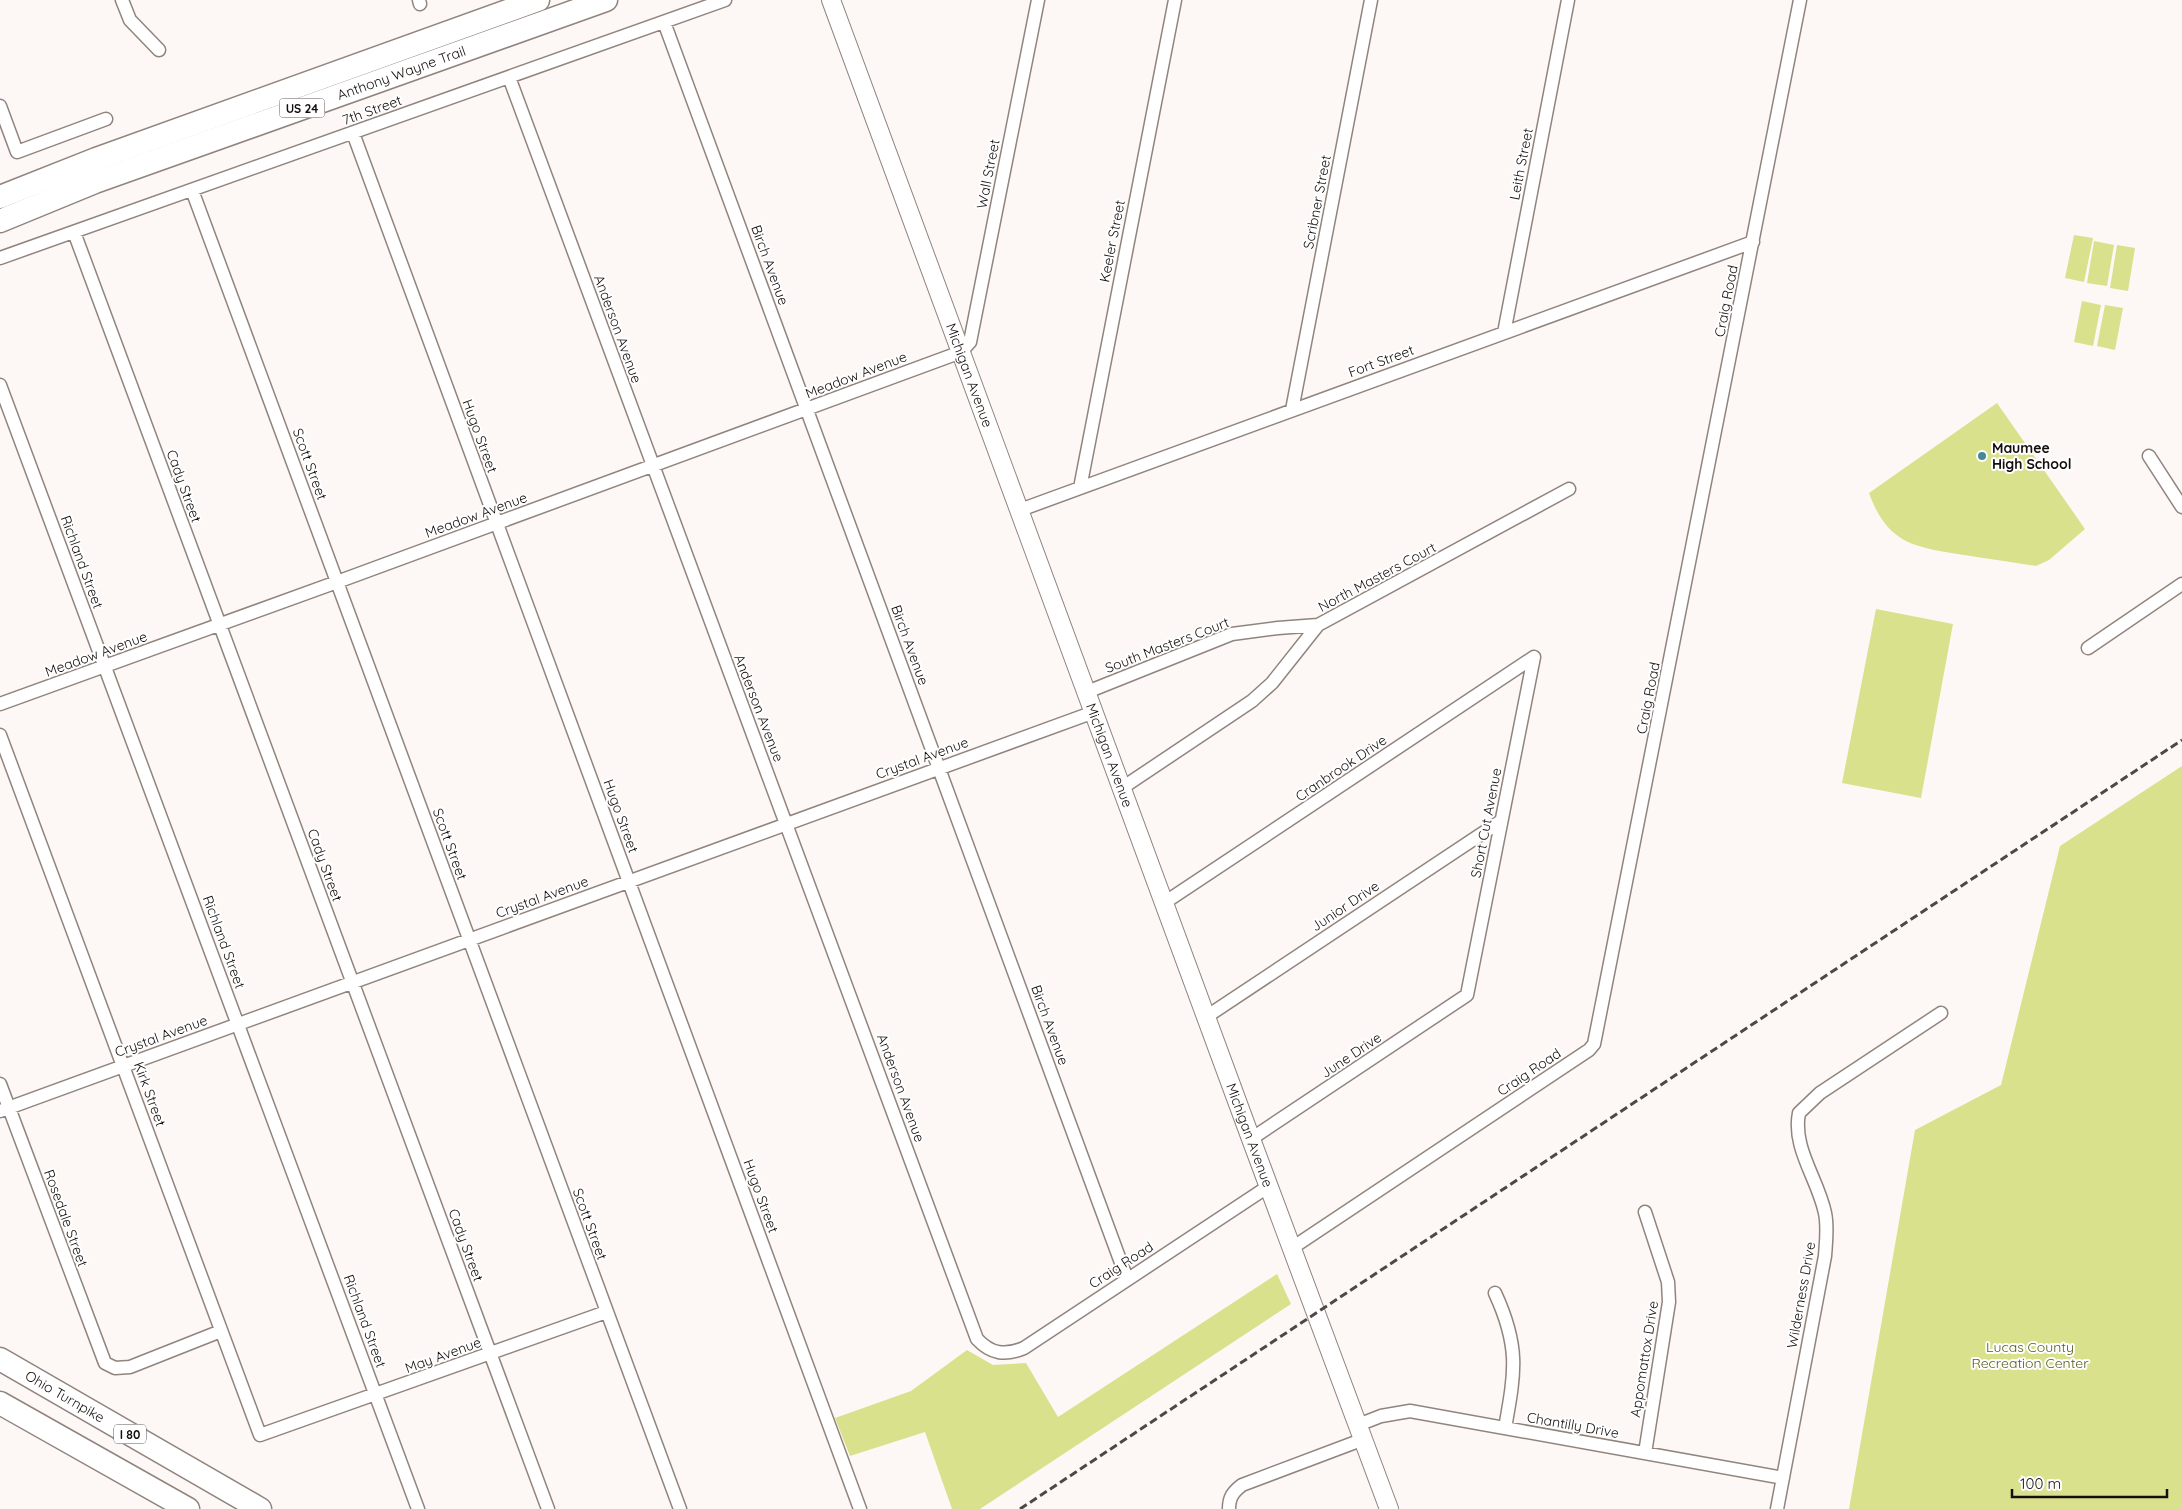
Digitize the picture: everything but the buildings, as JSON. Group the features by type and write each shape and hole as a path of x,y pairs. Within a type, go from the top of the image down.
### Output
{"highway":[{"name":"Anthony Wayne Trail","path":"0,197 96,159 538,0"},
{"name":"Anthony Wayne Trail","path":"0,221 104,178 606,0"},
{"name":"Ohio Turnpike","path":"0,1359 260,1509"},
{"path":"0,1403 188,1509"}],"street":[{"path":"122,0 130,20 159,50"},
{"name":"7th Street","path":"0,258 725,0"},
{"name":"Michigan Avenue","path":"831,0 1389,1509"},
{"name":"Wall Street","path":"961,352 970,342 1038,0"},
{"name":"Keeler Street","path":"1080,488 1175,0"},
{"name":"Scribner Street","path":"1292,410 1371,0"},
{"name":"Leith Street","path":"1504,333 1568,0"},
{"name":"Craig Road","path":"1292,1248 1589,1050 1594,1044 1800,0"},
{"name":"Birch Avenue","path":"664,22 1127,1279"},
{"name":"Anderson Avenue","path":"509,77 977,1339 986,1348"},
{"path":"0,106 17,152 106,120"},
{"name":"Hugo Street","path":"352,133 860,1509"},
{"name":"Scott Street","path":"192,190 680,1509"},
{"name":"Cady Street","path":"74,232 548,1509"},
{"name":"Fort Street","path":"1020,510 1753,242"},
{"name":"Meadow Avenue","path":"0,704 497,524 961,352"},
{"name":"Richland Street","path":"0,385 418,1509"},
{"path":"2149,456 2182,507"},
{"name":"North Masters Court","path":"1122,788 1252,701 1272,683 1318,626 1570,489"},
{"path":"2088,648 2182,584"},
{"name":"South Masters Court","path":"1087,692 1232,634 1278,628 1318,626"},
{"name":"Short Cut Avenue","path":"1467,995 1534,657"},
{"name":"Cranbrook Drive","path":"1164,903 1534,657"},
{"name":"Crystal Avenue","path":"4,1109 1094,712"},
{"name":"Kirk Street","path":"0,735 260,1435"},
{"name":"Junior Drive","path":"1206,1017 1502,821"},
{"name":"June Drive","path":"1251,1139 1467,995"},
{"name":"Wilderness Drive","path":"1777,1509 1825,1256 1827,1234 1825,1213 1798,1134 1799,1112 1820,1093 1941,1013"},
{"name":"Rosedale Street","path":"0,1084 4,1109 105,1363 114,1368 130,1367 221,1331"},
{"name":"Craig Road","path":"986,1348 1006,1354 1024,1348 1268,1186"},
{"name":"Appomattox Drive","path":"1645,1212 1668,1282 1669,1302 1645,1453"},
{"path":"1494,1293 1507,1323 1514,1363 1514,1382 1505,1428"},
{"name":"May Avenue","path":"260,1435 606,1312"},
{"name":"Chantilly Drive","path":"1229,1509 1229,1501 1233,1492 1242,1485 1361,1432 1381,1416 1410,1411 1783,1478"}],"green space":[{"path":"2074,235 2093,238 2084,282 2065,278"},
{"path":"2094,241 2114,245 2107,286 2087,283"},
{"path":"2117,245 2135,248 2128,291 2110,288"},
{"path":"2082,301 2101,305 2093,346 2074,342"},
{"path":"2105,305 2123,308 2115,350 2097,346"},
{"path":"1997,403 2085,529 2049,560 2036,566 1917,546 1894,533 1885,524 1869,493"},
{"path":"1876,609 1953,624 1921,798 1842,783"},
{"name":"Lucas County Recreation Center","path":"2182,766 2182,1509 1849,1509 1915,1130 2001,1085 2060,846"},
{"path":"1277,1274 1291,1304 980,1509 952,1509 925,1432 850,1456 835,1418 911,1391 967,1350 993,1365 1026,1363 1058,1417"}],"railway":[{"path":"1020,1509 2182,740"}],"place":[{"name":"Maumee High School","path":"1982,456"}]}
